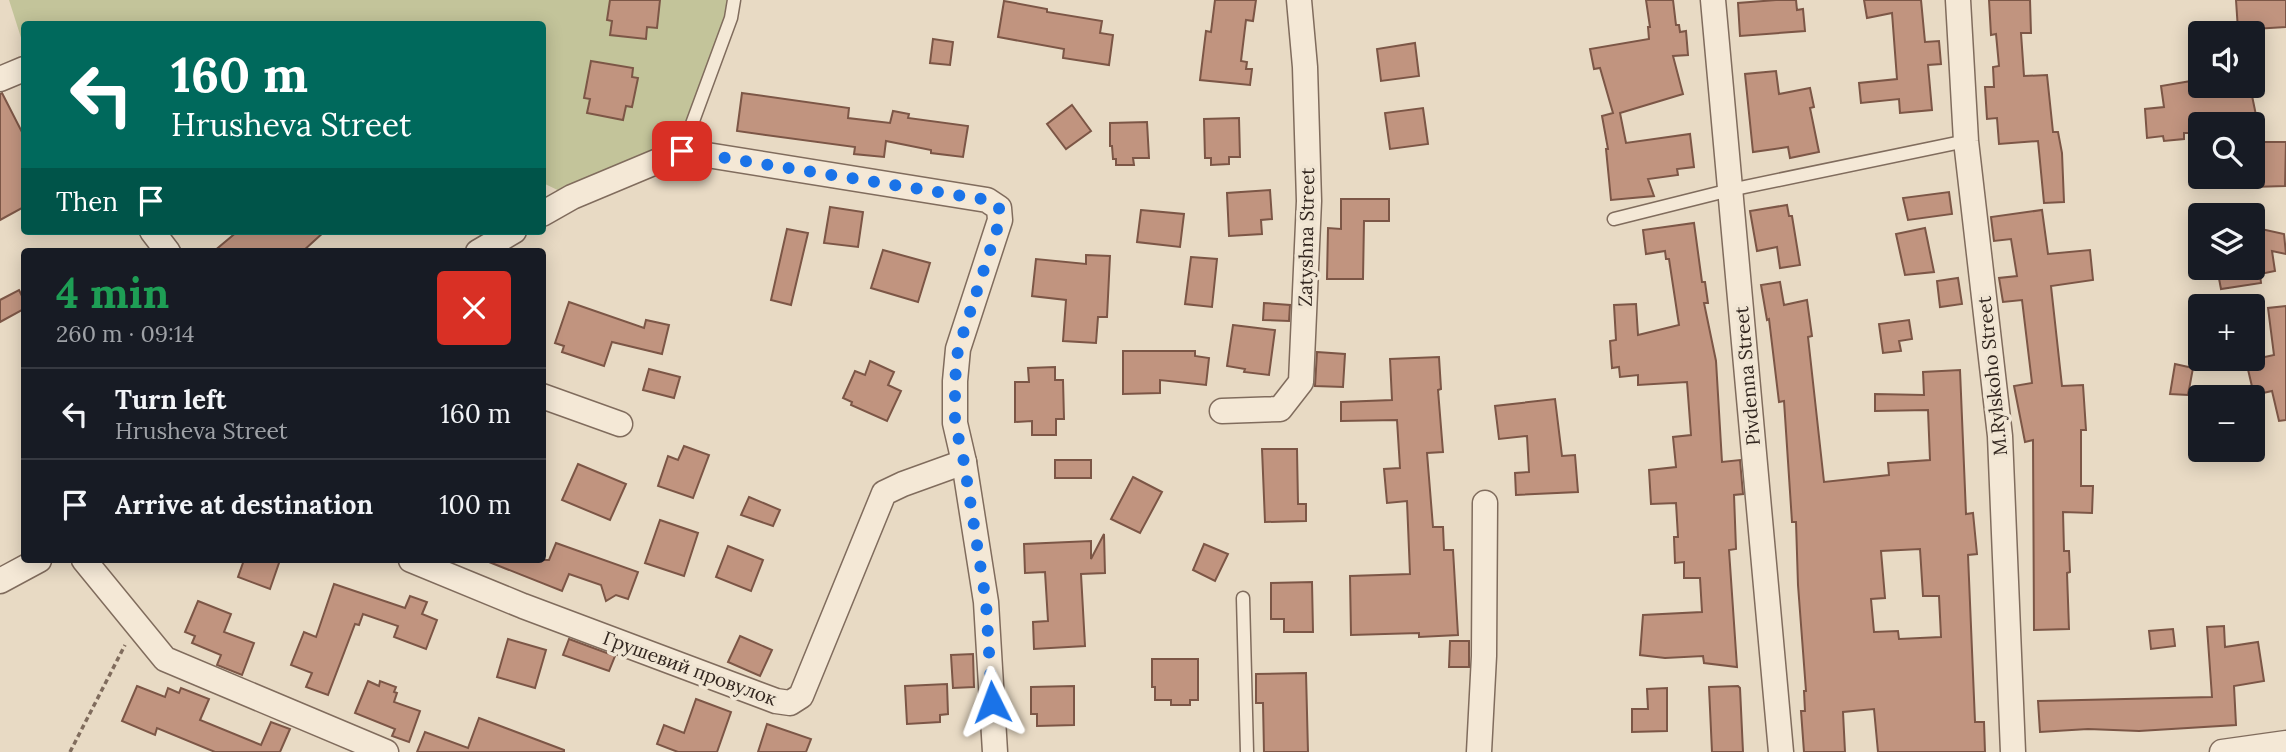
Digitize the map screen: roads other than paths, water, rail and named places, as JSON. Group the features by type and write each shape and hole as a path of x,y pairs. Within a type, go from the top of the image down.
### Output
{"street":[{"name":"Zatyshna Street","path":"1222,411 1280,409 1301,382 1309,201 1305,67 1299,0"},
{"name":"Pivdenna Street","path":"1713,0 1781,752"},
{"name":"M.Rylskoho Street","path":"1958,0 1966,141 2000,436 2013,752"},
{"path":"0,79 21,70"},
{"path":"546,212 572,197 682,151 988,200 999,208 1000,220 958,349 955,381 955,423 964,462 986,602 995,752"},
{"path":"485,248 506,235"},
{"path":"546,397 620,424"},
{"name":"Грушевий провулок","path":"418,563 561,620 776,701 790,703 801,696 884,494 964,462"},
{"path":"1479,752 1485,656 1485,503"},
{"path":"0,580 33,563"},
{"path":"87,563 164,659 386,752"},
{"path":"2222,752 2286,743"}],"lane":[{"path":"682,151 731,18 734,0"},
{"path":"1614,219 1730,190 1966,141"},
{"path":"1243,598 1247,752"}]}
